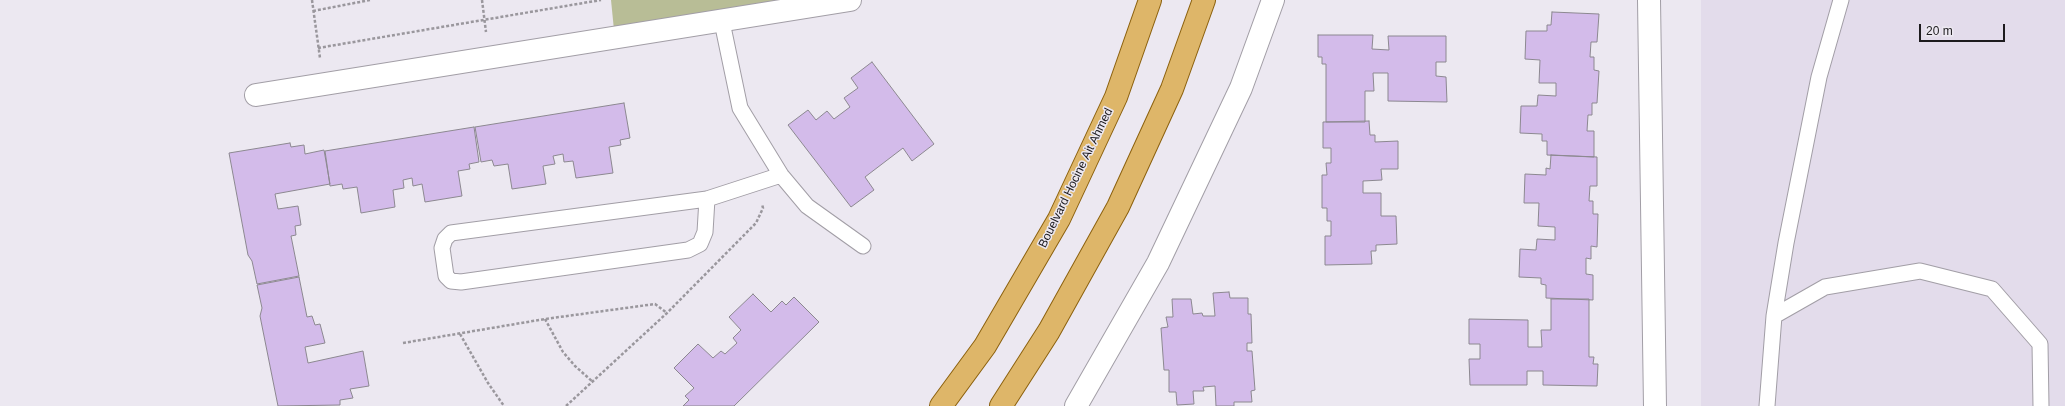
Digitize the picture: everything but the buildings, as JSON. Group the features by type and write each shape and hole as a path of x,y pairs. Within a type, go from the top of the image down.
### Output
{"main road":[{"name":"Bouelvard Hocine Ait Ahmed","path":"941,406 985,346 1059,219 1116,97 1150,0"},
{"path":"1001,406 1049,331 1118,207 1172,89 1204,0"}],"street":[{"path":"256,95 722,22 850,0"},
{"path":"1076,406 1158,263 1241,88 1273,0"},
{"path":"1649,0 1655,406"}],"lane":[{"path":"1767,406 1774,316 1810,118 1821,69 1841,0"},
{"path":"722,22 740,108 781,175 807,206 863,246"},
{"path":"707,199 705,232 700,244 688,250 460,282 451,281 446,276 442,248 445,239 451,233 707,199 781,175"},
{"path":"1774,316 1826,287 1920,271 1992,289 2040,344 2041,406"}],"path":[{"path":"312,0 324,84"},
{"path":"313,10 370,0"},
{"path":"482,0 488,59"},
{"path":"318,48 601,0"},
{"path":"566,406 667,313 756,223 763,208 760,182"},
{"path":"403,343 545,319 655,304 667,313"},
{"path":"545,319 563,352 574,366 593,382"},
{"path":"460,334 488,383 504,406"}],"shaded area":[{"path":"1701,0 2065,0 2065,406 1701,406"}],"green space":[{"path":"611,0 782,0 614,30"}]}
